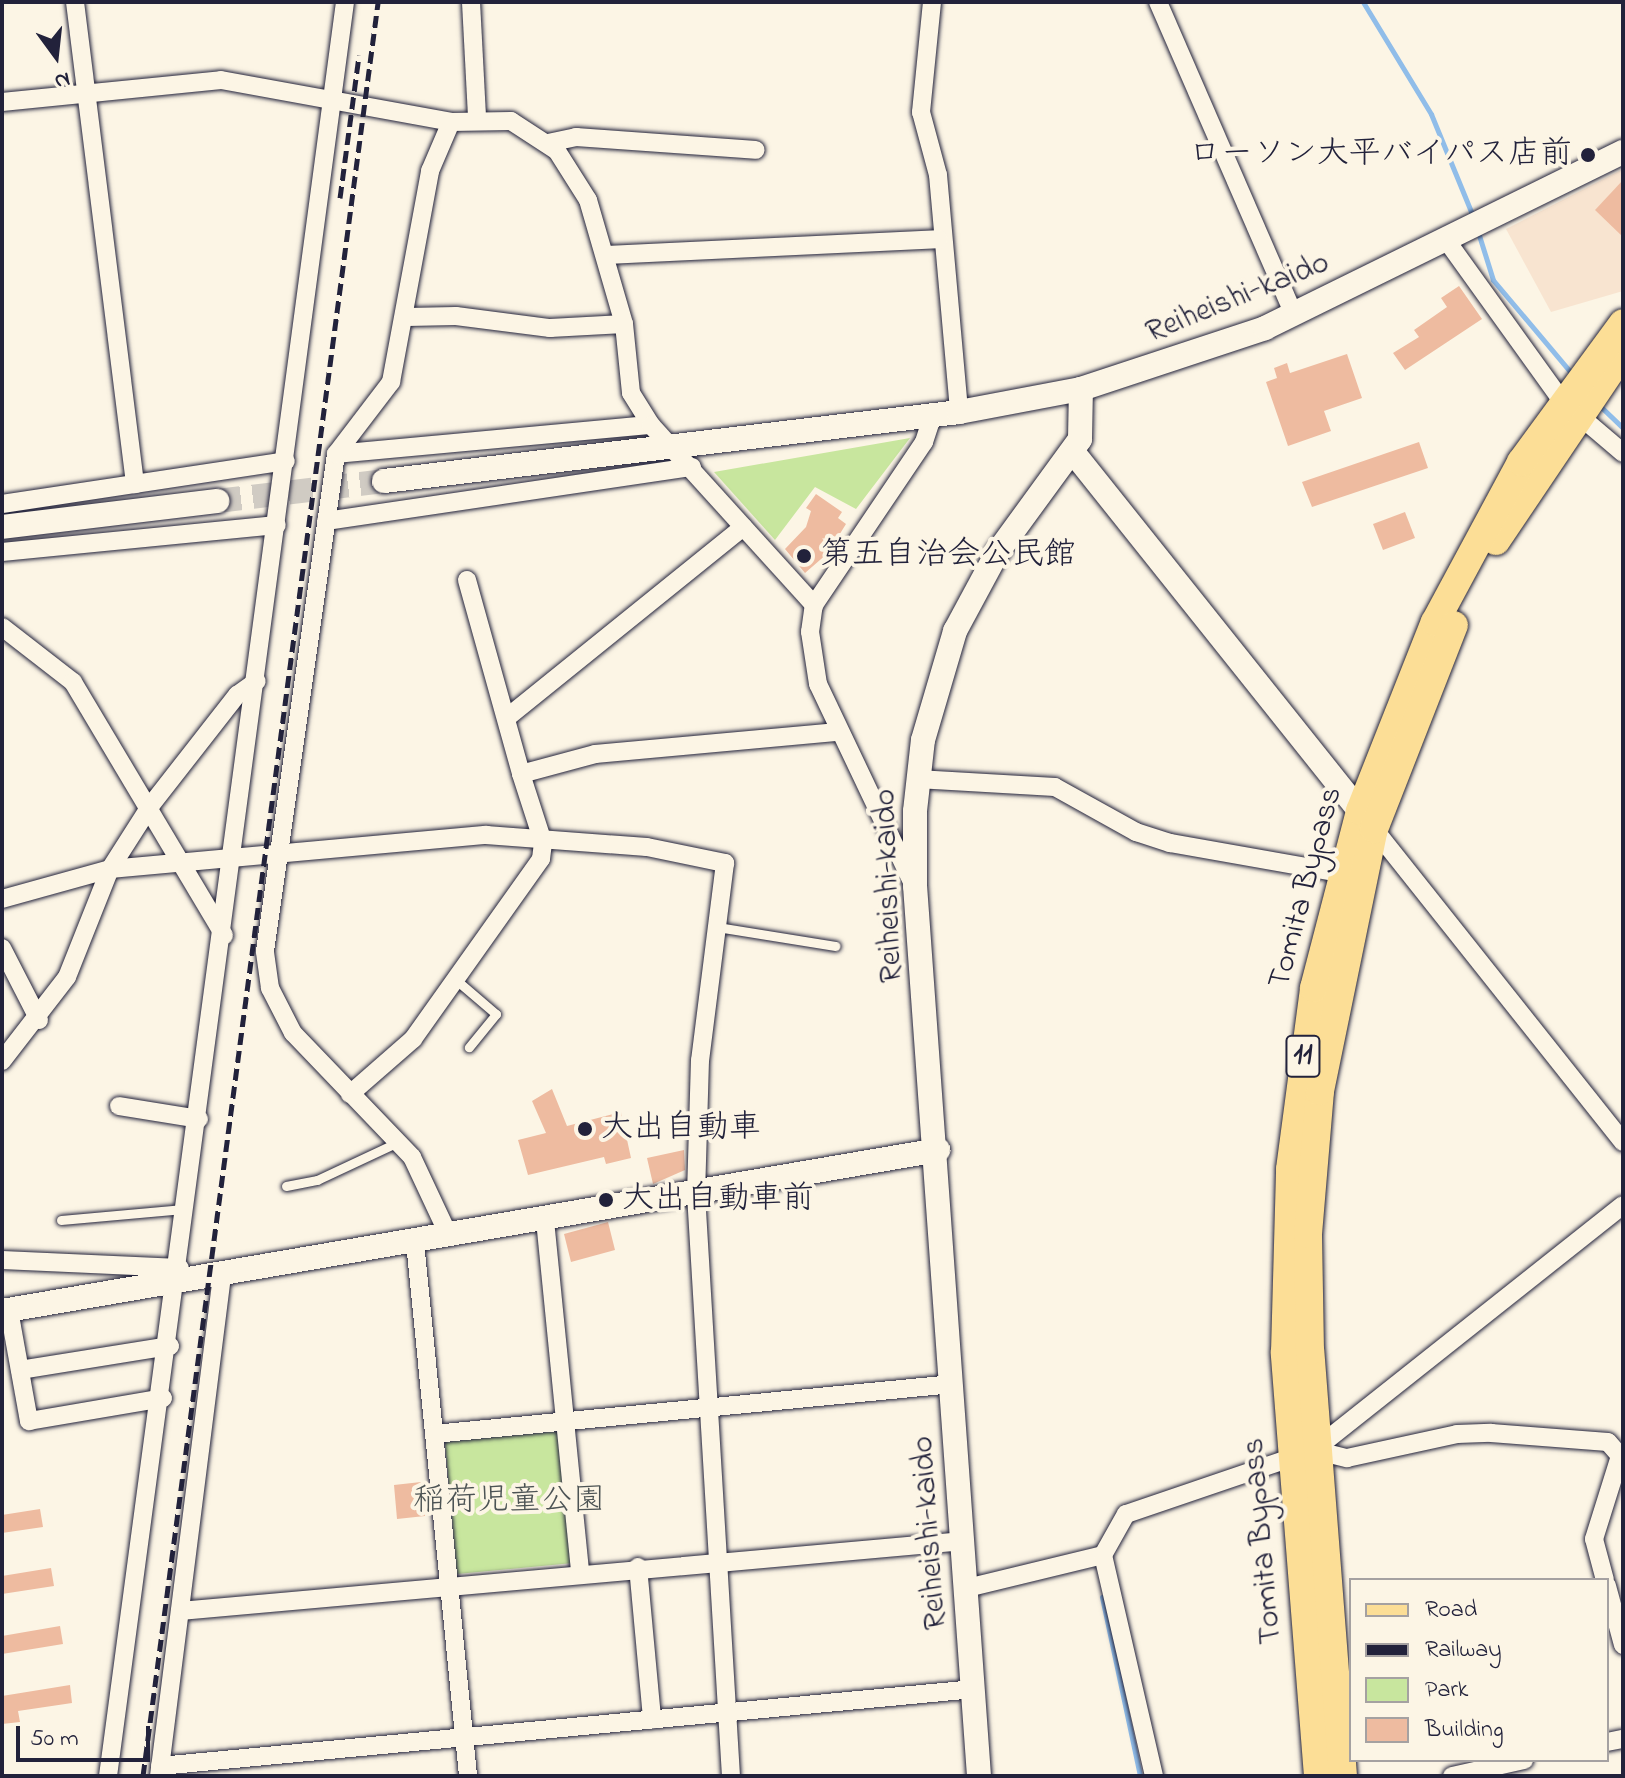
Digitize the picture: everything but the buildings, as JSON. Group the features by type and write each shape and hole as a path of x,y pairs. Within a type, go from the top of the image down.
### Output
{"main road":[{"name":"Tomita Bypass","path":"1318,1776 1290,1169 1314,988 1340,873 1367,820 1435,622 1478,535 1578,396 1623,323"},
{"name":"Tomita Bypass","path":"1578,396 1623,353"},
{"name":"Tomita Bypass","path":"1343,1776 1302,1454 1308,1234 1320,1091 1367,820"}],"street":[{"path":"75,2 135,484"},
{"path":"108,1776 170,1346 345,2"},
{"path":"471,2 477,117"},
{"path":"932,2 921,112 938,175 939,239 945,246 959,412"},
{"path":"1158,2 1294,315"},
{"path":"2,102 221,80 333,97 451,122 477,117 511,121 548,143 588,200 624,324 631,393 651,425 814,605"},
{"path":"449,1236 427,1184 398,1142 293,1033 270,988 265,951 336,454 391,382 407,317 430,171 451,122"},
{"path":"548,143 576,137 756,150"},
{"name":"Reiheishi-kaido","path":"979,1776 938,1150 915,886 917,779 937,685 967,604 1014,527 1073,452 1084,425 1081,389 1197,355 1294,315 1623,152"},
{"path":"605,255 939,239"},
{"path":"1447,241 1623,453"},
{"path":"407,317 456,316 550,328 624,324"},
{"path":"384,481 959,412 1081,389"},
{"path":"915,886 838,732 810,658 814,605 924,442 933,415"},
{"path":"336,454 651,425"},
{"path":"1073,452 1623,1142"},
{"path":"2,504 286,461"},
{"path":"326,521 692,467"},
{"path":"2,527 217,501"},
{"path":"2,552 277,525"},
{"path":"509,716 743,527"},
{"path":"350,1094 413,1039 541,859 543,842 521,774 509,716 467,580"},
{"path":"2,627 73,682 151,805 178,863 224,935"},
{"path":"2,1061 39,1020 67,977 110,869 151,805 237,695 257,681"},
{"path":"521,774 595,754 838,732"},
{"path":"917,779 1055,787 1170,843 1340,873"},
{"path":"2,899 110,869 486,835 543,842 647,847 725,863 700,1060 696,1194 731,1776"},
{"path":"2,948 39,1020"},
{"path":"119,1106 199,1119"},
{"path":"2,1260 222,1276 938,1150"},
{"path":"1154,1776 1103,1555 1126,1514 1302,1454 1623,1205"},
{"path":"545,1220 580,1572"},
{"path":"415,1242 468,1776"},
{"path":"163,1398 29,1421 5,1311 179,1275"},
{"path":"222,1276 160,1771 464,1737 974,1689"},
{"path":"20,1370 170,1346"},
{"path":"434,1434 953,1384"},
{"path":"1302,1454 1347,1458 1479,1433 1608,1442 1620,1456 1594,1539 1604,1578"},
{"path":"180,1611 580,1572 964,1541"},
{"path":"967,1588 1103,1555"},
{"path":"638,1567 652,1719"},
{"path":"1609,1593 1623,1645"},
{"path":"1452,1776 1515,1762"}],"lane":[{"path":"717,927 835,946"},
{"path":"455,979 496,1014 469,1047"},
{"path":"286,1186 317,1180 398,1142"},
{"path":"61,1220 188,1208"}],"shaded area":[{"path":"1623,169 1623,291 1551,312 1506,229"}],"green space":[{"path":"910,438 856,509 815,487 775,540 714,472"},
{"name":"稲荷児童公園","path":"561,1431 573,1563 457,1574 445,1442"}],"waterway":[{"path":"1363,2 1431,114 1474,219"},
{"path":"1478,232 1493,280 1573,375"},
{"path":"1598,404 1623,428"},
{"path":"1102,1597 1140,1776"}],"tunnel":[{"path":"217,501 384,481"}],"railway":[{"path":"143,1776 378,2"},
{"path":"340,198 359,55"}],"place":[{"name":"ローソン大平バイパス店前","path":"1588,155"},
{"name":"第五自治会公民館","path":"804,556"},
{"name":"大出自動車","path":"585,1129"},
{"name":"大出自動車前","path":"606,1200"}]}
